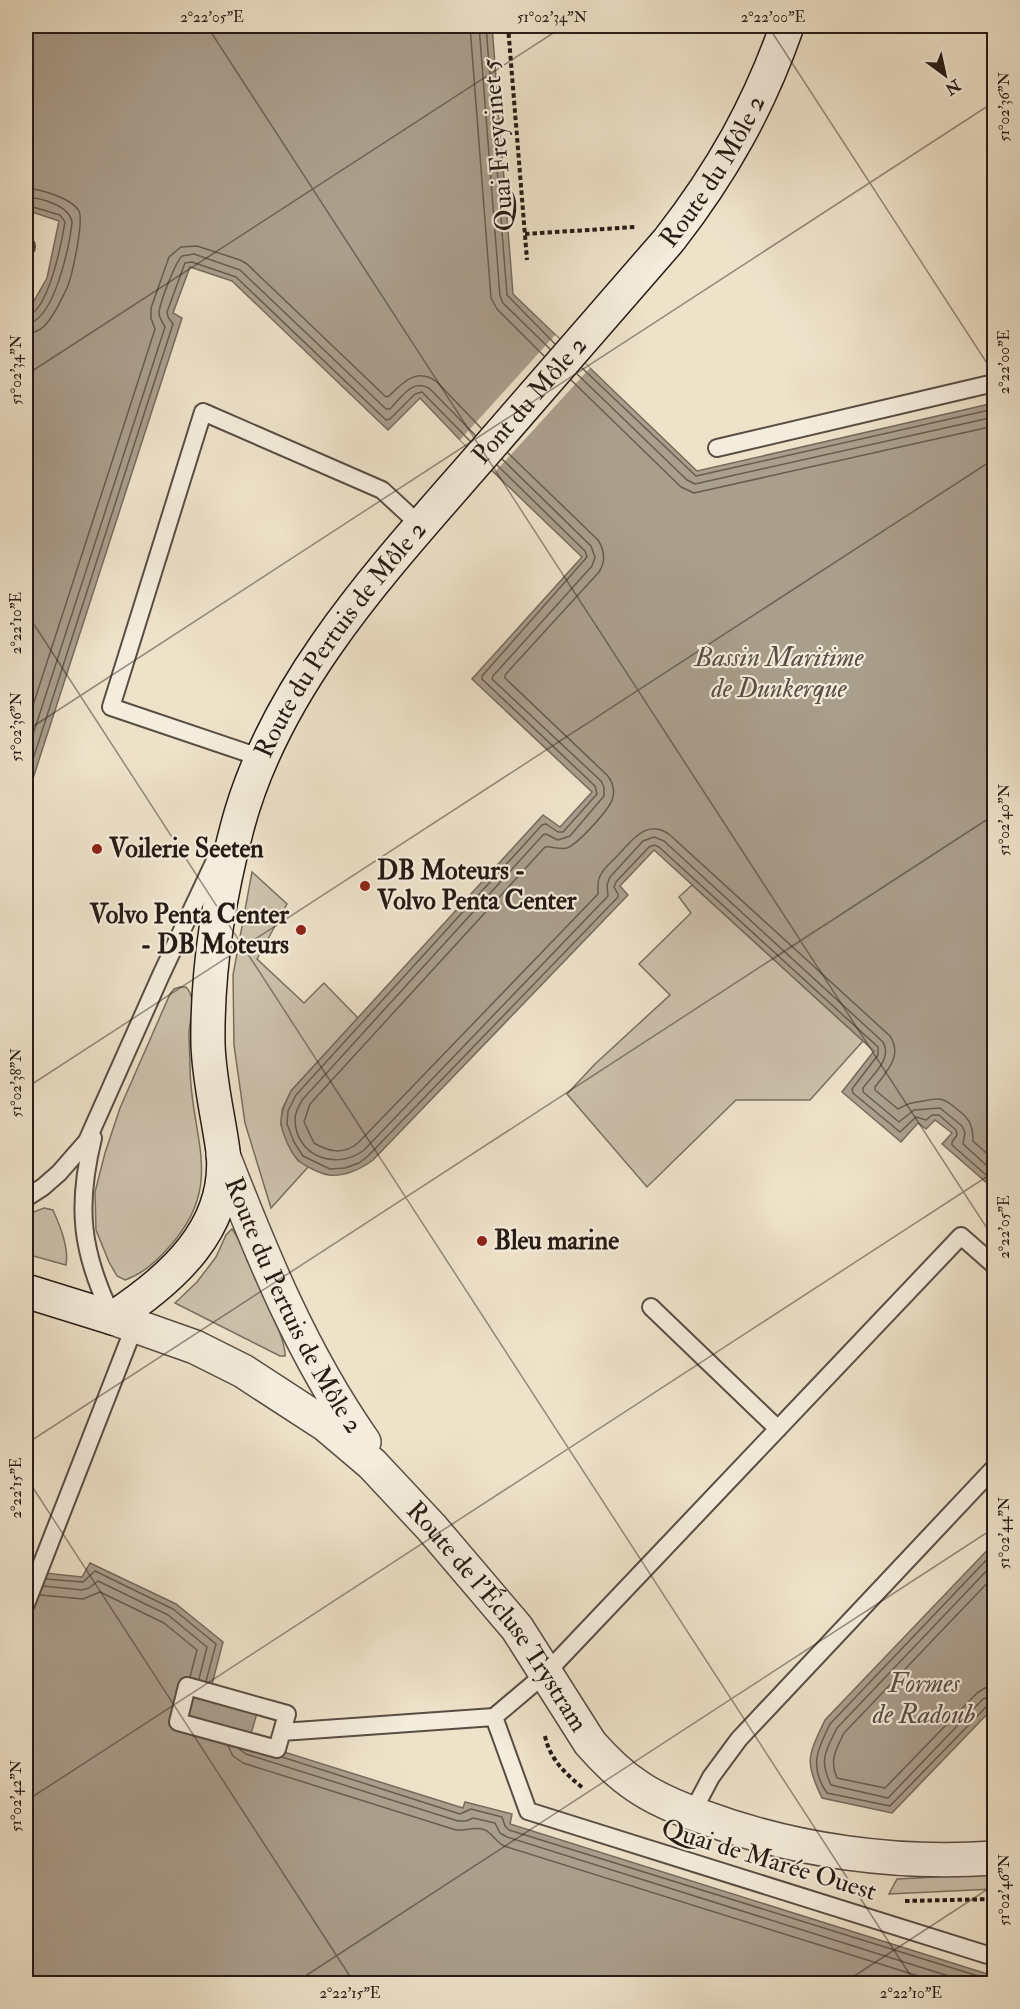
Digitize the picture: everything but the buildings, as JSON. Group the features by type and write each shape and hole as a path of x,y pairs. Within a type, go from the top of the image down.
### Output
{"main road":[{"name":"Route du Môle 2","path":"614,304 687,217 726,159 760,97 788,26"},
{"name":"Pont du Môle 2","path":"446,496 614,304"},
{"name":"Route du Pertuis de Môle 2","path":"124,1321 146,1295 175,1270 206,1232 218,1206 223,1174 223,1155 210,1069 208,1043 210,995 216,933 237,828 248,792 283,713 315,661 446,496"},
{"name":"Route du Pertuis de Môle 2","path":"223,1155 263,1257 304,1345 339,1406 392,1483"},
{"name":"Route de l'Écluse Trystram","path":"26,1291 124,1321 195,1347 268,1386 326,1425 392,1483 517,1628 579,1726 604,1759 655,1798 746,1831 822,1848 916,1859 994,1858"}],"lane":[{"path":"717,448 994,383"},
{"path":"262,758 111,707 203,411 382,490 421,526"},
{"name":"Route du Pertuis de Môle 2","path":"26,1198 43,1187 75,1157 87,1141 161,975 248,792"},
{"name":"Route du Pertuis de Môle 2","path":"98,1120 83,1185 83,1229 93,1270 124,1321"},
{"path":"282,1732 494,1717 546,1672 962,1236 994,1265"},
{"path":"651,1307 778,1429"},
{"path":"26,1604 124,1321"},
{"path":"692,1813 711,1777 739,1740 994,1468"},
{"path":"187,1686 287,1714 282,1732 277,1749 178,1722 187,1686"},
{"name":"Quai de Marée Ouest","path":"494,1717 528,1811 994,1957"}],"path":[{"name":"Quai Freycinet 5","path":"508,26 527,260"},
{"path":"525,234 642,227"}],"shaded area":[{"path":"252,872 287,904 257,959 304,1003 324,983 358,1018 291,1091 282,1110 281,1125 298,1161 309,1166 271,1208 245,1123 234,1045 233,975"},
{"path":"692,885 863,1041 810,1100 736,1100 647,1187 567,1094 595,1064 670,995 639,964 691,913 679,897"},
{"path":"187,988 192,1000 189,1032 190,1068 199,1139 201,1181 196,1202 186,1224 169,1247 149,1266 125,1280 117,1276 96,1230 95,1192 120,1108 170,994 174,989"},
{"path":"44,1208 53,1210 65,1244 66,1265 26,1254 26,1215"},
{"path":"232,1229 264,1292 284,1346 285,1356 280,1356 175,1303 197,1282 216,1257 226,1235"},
{"path":"994,1874 994,1889 889,1894 897,1879"}],"water":[{"name":"Bassin Maritime de Dunkerque","path":"26,26 492,26 513,294 697,471 994,403 994,1189 942,1144 952,1133 935,1120 926,1129 918,1123 901,1142 842,1092 874,1051 654,850 620,886 628,895 373,1160 352,1172 335,1175 313,1170 296,1158 287,1143 281,1123 291,1091 543,815 560,827 592,792 472,679 582,557 460,440 420,398 388,430 232,281 190,267 173,313 182,318 26,800 26,315 47,278 59,221 26,210"},
{"name":"Formes de Radoub","path":"994,1543 994,1707 892,1813 822,1798 812,1775 810,1759 825,1720"},
{"path":"90,1563 176,1604 223,1642 210,1692 259,1706 249,1741 463,1808 465,1802 512,1814 510,1824 994,1976 994,1983 26,1983 26,1571 82,1577"}],"pier":[{"path":"555,335 590,368 495,472 460,440"}],"place":[{"name":"Voilerie Seeten","path":"97,849"},
{"name":"DB Moteurs - Volvo Penta Center","path":"365,886"},
{"name":"Volvo Penta Center - DB Moteurs","path":"301,930"},
{"name":"Bleu marine","path":"482,1241"}]}
